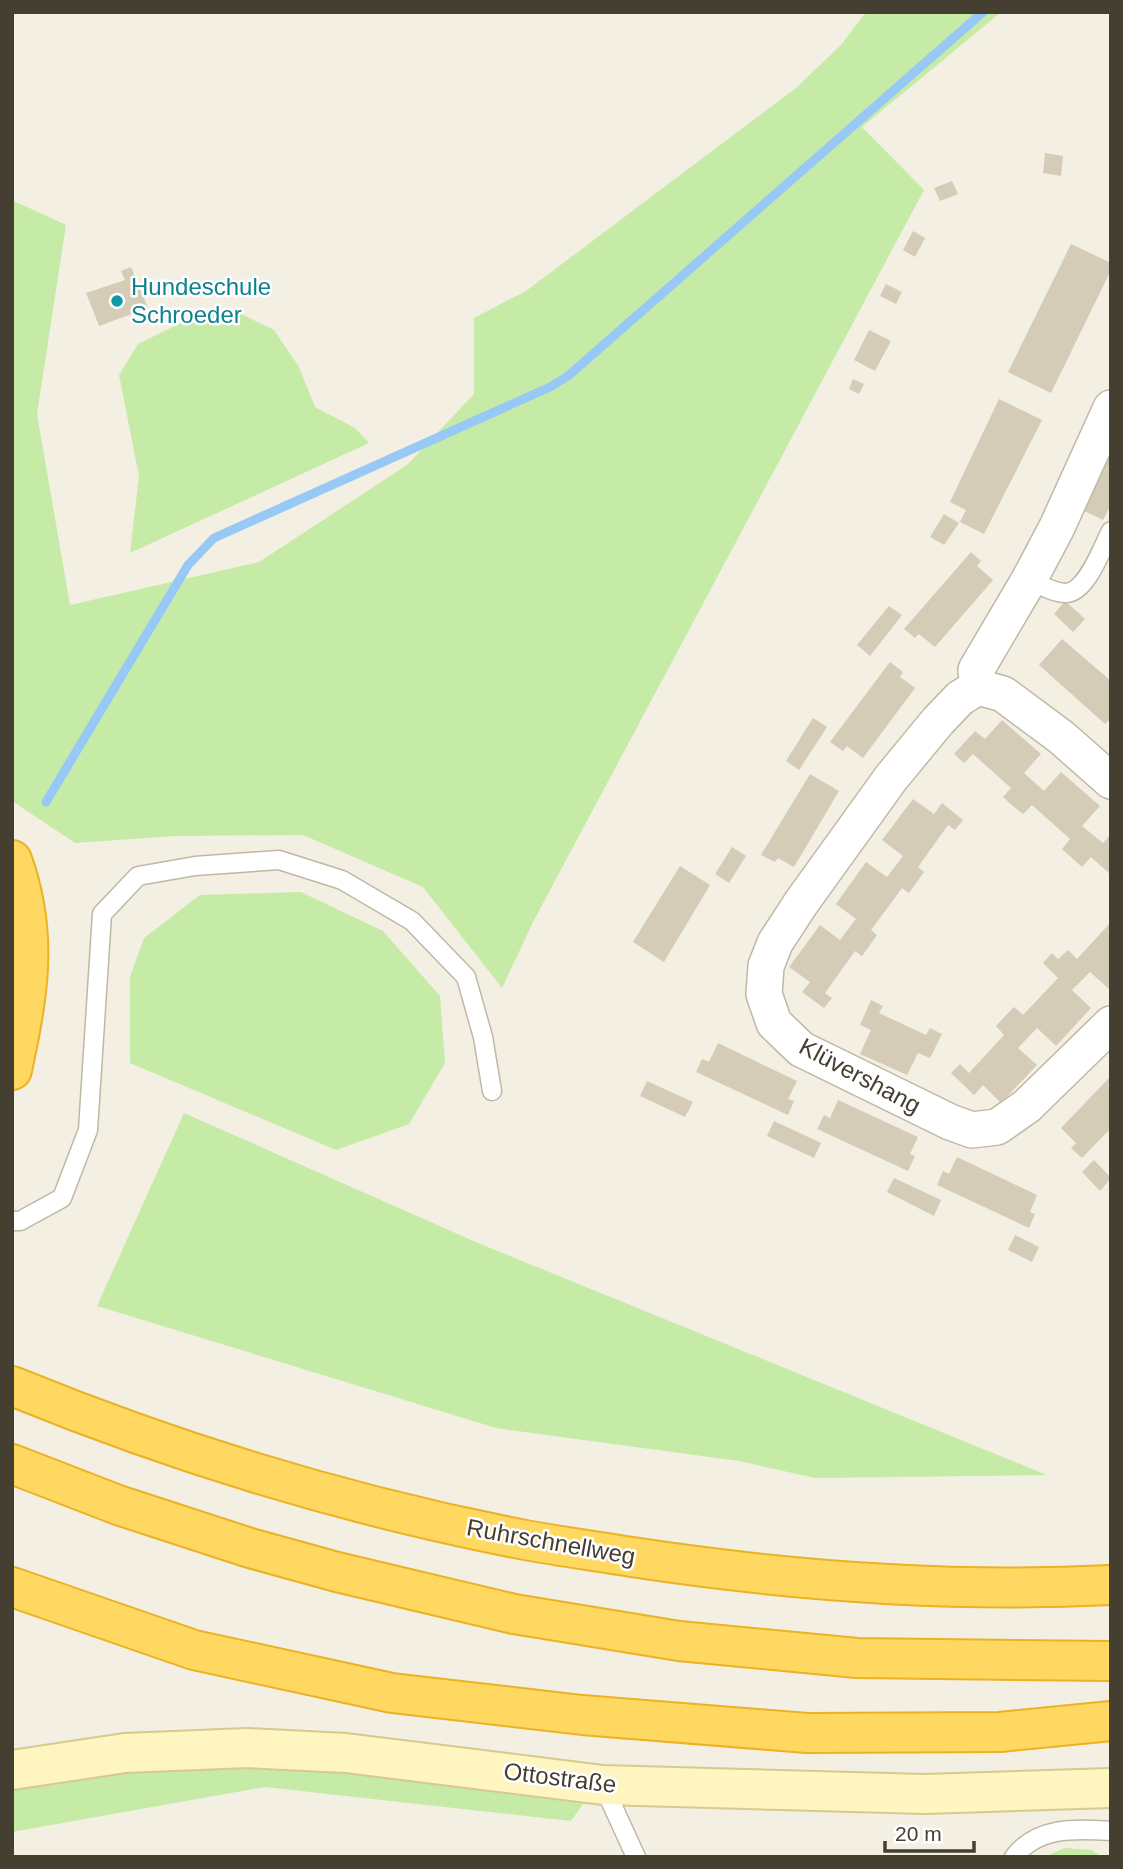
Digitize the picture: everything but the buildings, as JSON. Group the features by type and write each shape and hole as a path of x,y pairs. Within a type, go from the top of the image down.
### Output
{"highway":[{"path":"12,860 21,884 29,925 23,1019 12,1070"},
{"name":"Ruhrschnellweg","path":"12,1386 173,1447 267,1476 354,1501 521,1539 680,1564 868,1584 1048,1588 1111,1585"},
{"path":"12,1464 118,1505 250,1548 337,1572 514,1614 678,1641 857,1658 1111,1661"},
{"path":"12,1587 194,1650 392,1693 582,1716 807,1733 1000,1732 1111,1721"}],"street":[{"path":"1111,408 1057,527 976,670 978,687 1003,694 1061,737 1111,781"},
{"name":"Klüvershang","path":"978,687 960,698 938,721 891,778 775,943 766,967 764,993 774,1023 801,1049 950,1122 972,1130 997,1127 1027,1106 1111,1024"},
{"name":"Ottostraße","path":"12,1770 125,1753 247,1748 346,1754 603,1785 925,1794 1111,1788"}],"lane":[{"path":"1029,580 1066,593 1078,589 1086,581 1111,531"},
{"path":"12,1221 20,1222 62,1198 88,1130 102,914 138,876 195,866 279,860 342,880 412,921 466,977 483,1037 492,1091"},
{"path":"603,1785 636,1857"},
{"path":"1014,1857 1038,1836 1069,1829 1111,1831"}],"green space":[{"path":"866,12 1000,13 862,127 924,190 533,922 502,988 423,887 303,835 175,836 75,843 12,801 12,200 66,225 37,414 70,605 259,562 407,465 474,394 474,318 526,291 796,88 841,45"},
{"name":"Hundeschule Schroeder","path":"231,309 274,330 299,367 315,407 355,428 369,443 130,553 139,476 119,375 138,344 181,323"},
{"path":"301,892 383,931 440,996 445,1063 409,1124 336,1150 130,1063 130,977 144,938 200,895"},
{"path":"184,1113 478,1243 1047,1475 815,1478 739,1461 496,1428 97,1306"},
{"path":"126,1757 595,1787 571,1821 265,1787 12,1832 12,1774"},
{"path":"1064,1848 1091,1850 1103,1857 1045,1857"}],"waterway":[{"path":"46,802 188,565 214,538 550,387 568,376 983,12"}],"place":[{"name":"Hundeschule Schroeder","path":"117,301"}]}
